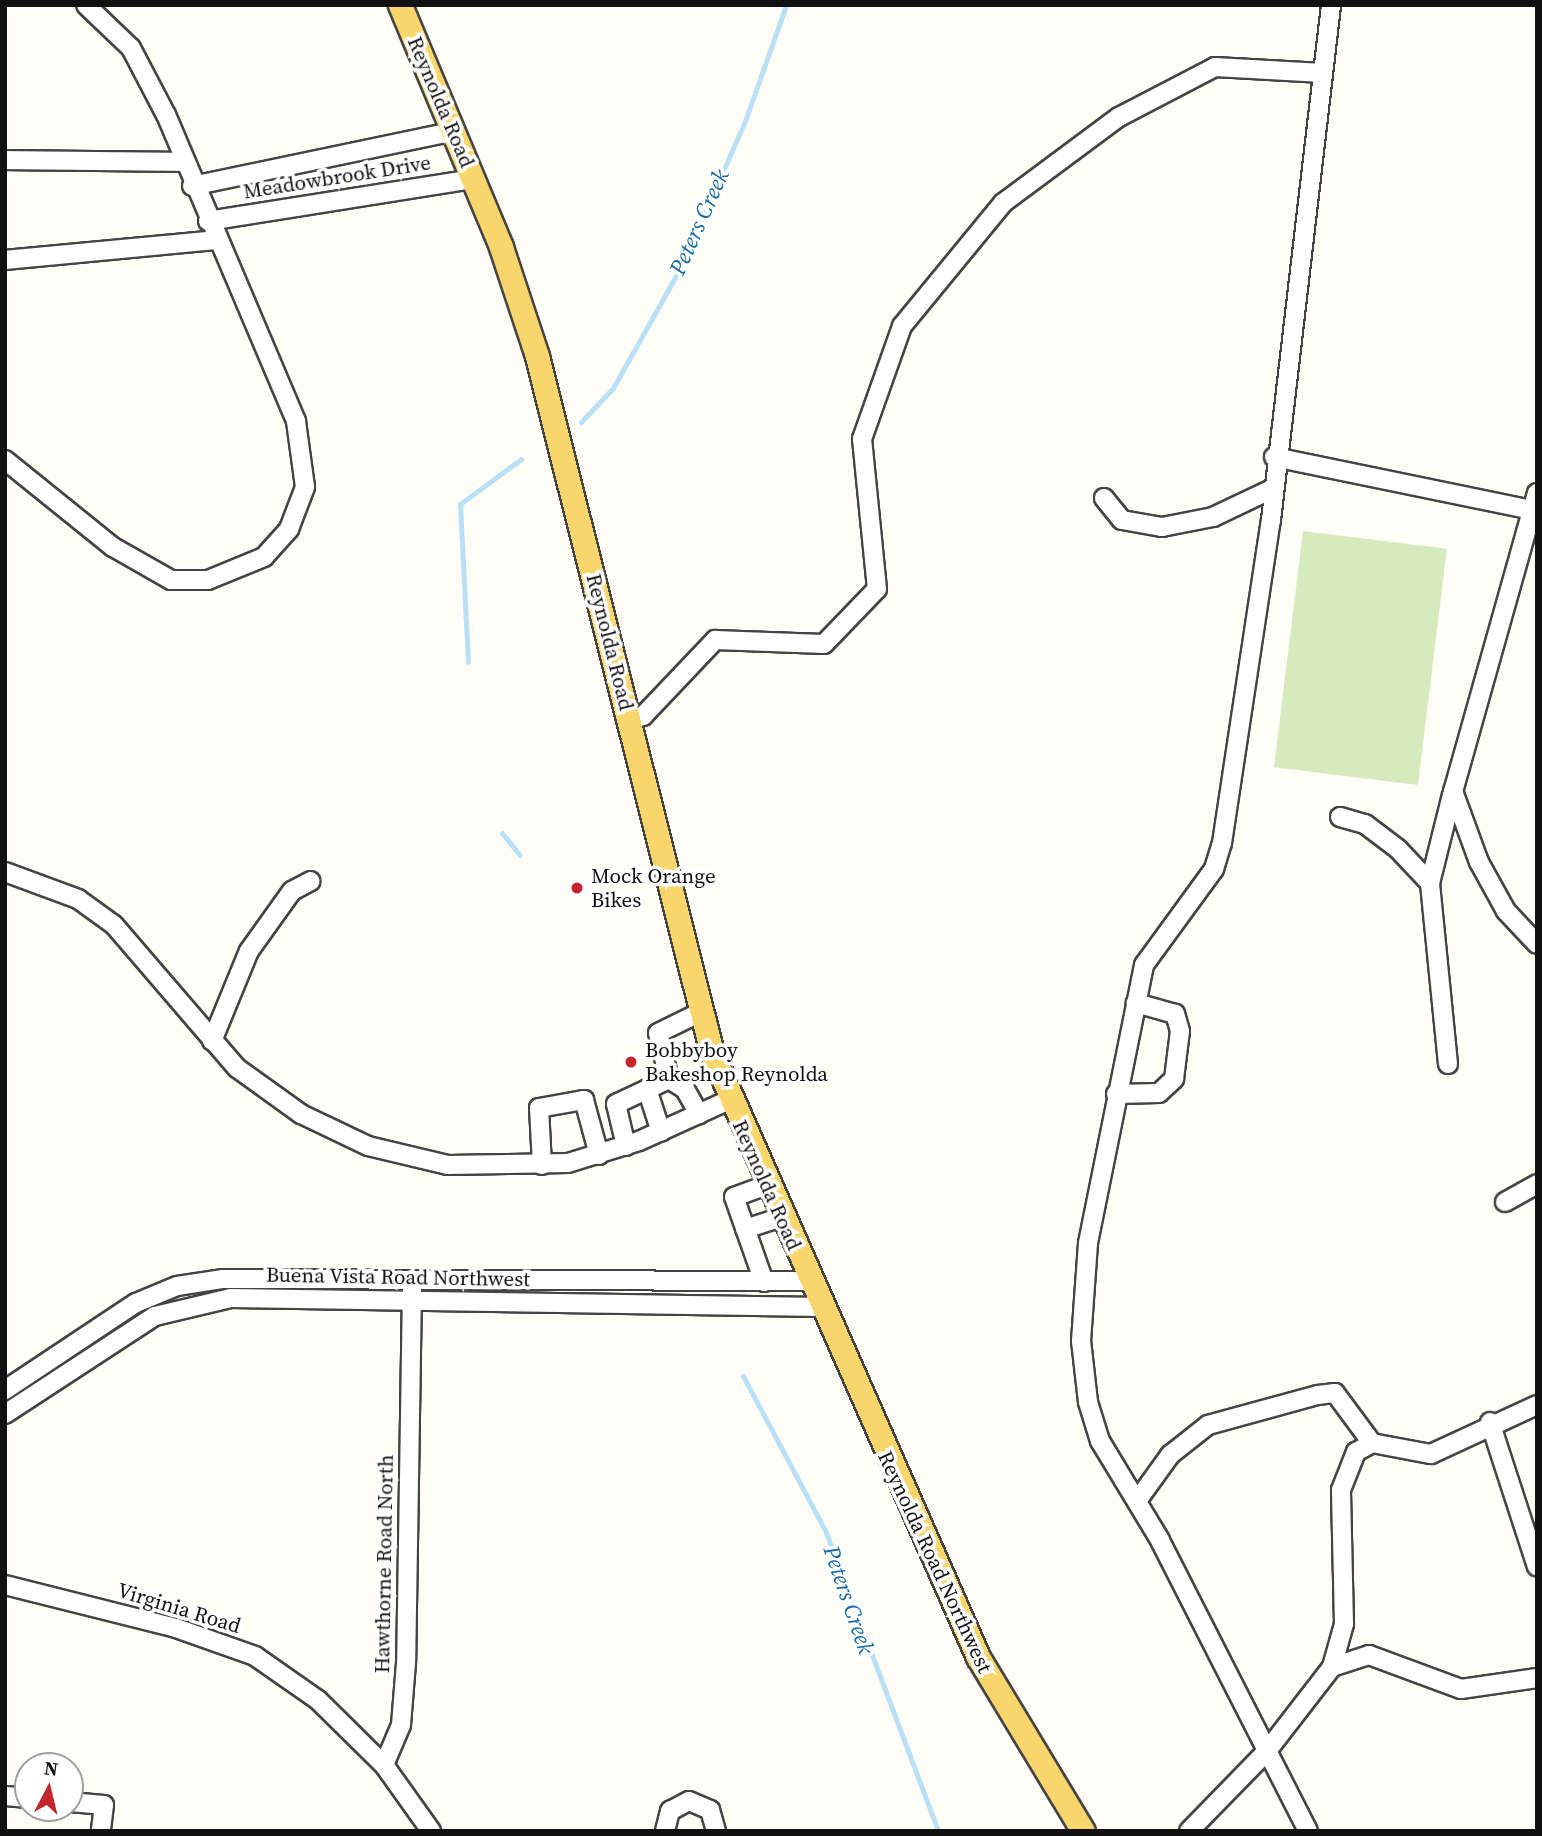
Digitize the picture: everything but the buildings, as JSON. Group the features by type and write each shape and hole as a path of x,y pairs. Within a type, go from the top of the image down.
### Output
{"main road":[{"name":"Reynolda Road","path":"400,5 474,179 544,380 701,1012 729,1100 809,1281"},
{"name":"Reynolda Road Northwest","path":"809,1281 978,1657 1083,1831"}],"street":[{"path":"5,460 156,576 208,580 275,547 299,509 304,451 277,373 131,48 86,5"},
{"path":"1308,1831 1137,1502 1100,1441 1088,1402 1081,1341 1088,1243 1144,965 1213,869 1222,843 1272,489 1331,5"},
{"path":"629,720 643,716 715,640 824,644 877,589 862,439 902,326 1003,203 1119,117 1215,67 1323,73"},
{"path":"192,186 455,131"},
{"path":"5,160 183,162"},
{"name":"Meadowbrook Drive","path":"208,221 474,179"},
{"path":"5,260 217,240"},
{"path":"1274,457 1535,505 1453,792 1430,883 1448,1064"},
{"path":"1104,498 1122,520 1162,527 1213,517 1272,489"},
{"path":"1453,792 1490,881 1537,944"},
{"path":"1340,817 1365,824 1398,849 1430,883"},
{"path":"5,872 78,899 114,925 212,1041 301,1114 368,1146 448,1165 542,1165 599,1155 626,1146 729,1100"},
{"path":"212,1041 249,951 292,891 311,881"},
{"path":"1116,1094 1159,1093 1174,1079 1180,1031 1175,1014 1136,1003"},
{"path":"699,1114 685,1089 669,1079 658,1033 701,1012"},
{"path":"626,1146 616,1104 669,1079"},
{"path":"647,1089 661,1132"},
{"path":"542,1165 539,1108 584,1100 599,1155"},
{"path":"1505,1202 1537,1184"},
{"path":"764,1282 734,1197 767,1185"},
{"path":"745,1229 781,1217"},
{"name":"Buena Vista Road Northwest","path":"5,1390 136,1303 177,1286 223,1279 809,1281"},
{"name":"Hawthorne Road North","path":"384,1765 401,1725 405,1663 412,1279"},
{"name":"Buena Vista Road Northwest","path":"5,1414 155,1316 192,1303 231,1298 411,1299 822,1307"},
{"path":"1137,1502 1170,1455 1208,1425 1318,1395 1335,1393 1372,1443 1431,1454 1490,1422 1537,1405"},
{"path":"1490,1422 1537,1567"},
{"path":"1189,1831 1267,1751 1332,1667 1344,1624 1345,1467 1372,1443"},
{"name":"Virginia Road","path":"5,1584 176,1628 255,1656 318,1700 384,1765"},
{"path":"1332,1667 1369,1655 1461,1689 1537,1678"},
{"path":"384,1765 431,1831"},
{"path":"665,1831 670,1811 689,1801 710,1810 716,1831"},
{"path":"84,1803 104,1805 101,1831"}],"green space":[{"path":"1303,531 1447,549 1418,785 1274,767"}],"waterway":[{"name":"Peters Creek","path":"581,422 613,388 682,265 745,121 786,5"},
{"name":"Peters Creek","path":"468,662 460,504 521,459"},
{"name":"Peters Creek","path":"502,833 520,855"},
{"name":"Peters Creek","path":"743,1376 825,1530 938,1831"}],"place":[{"name":"Mock Orange Bikes","path":"577,888"},
{"name":"Bobbyboy Bakeshop Reynolda","path":"631,1062"}]}
